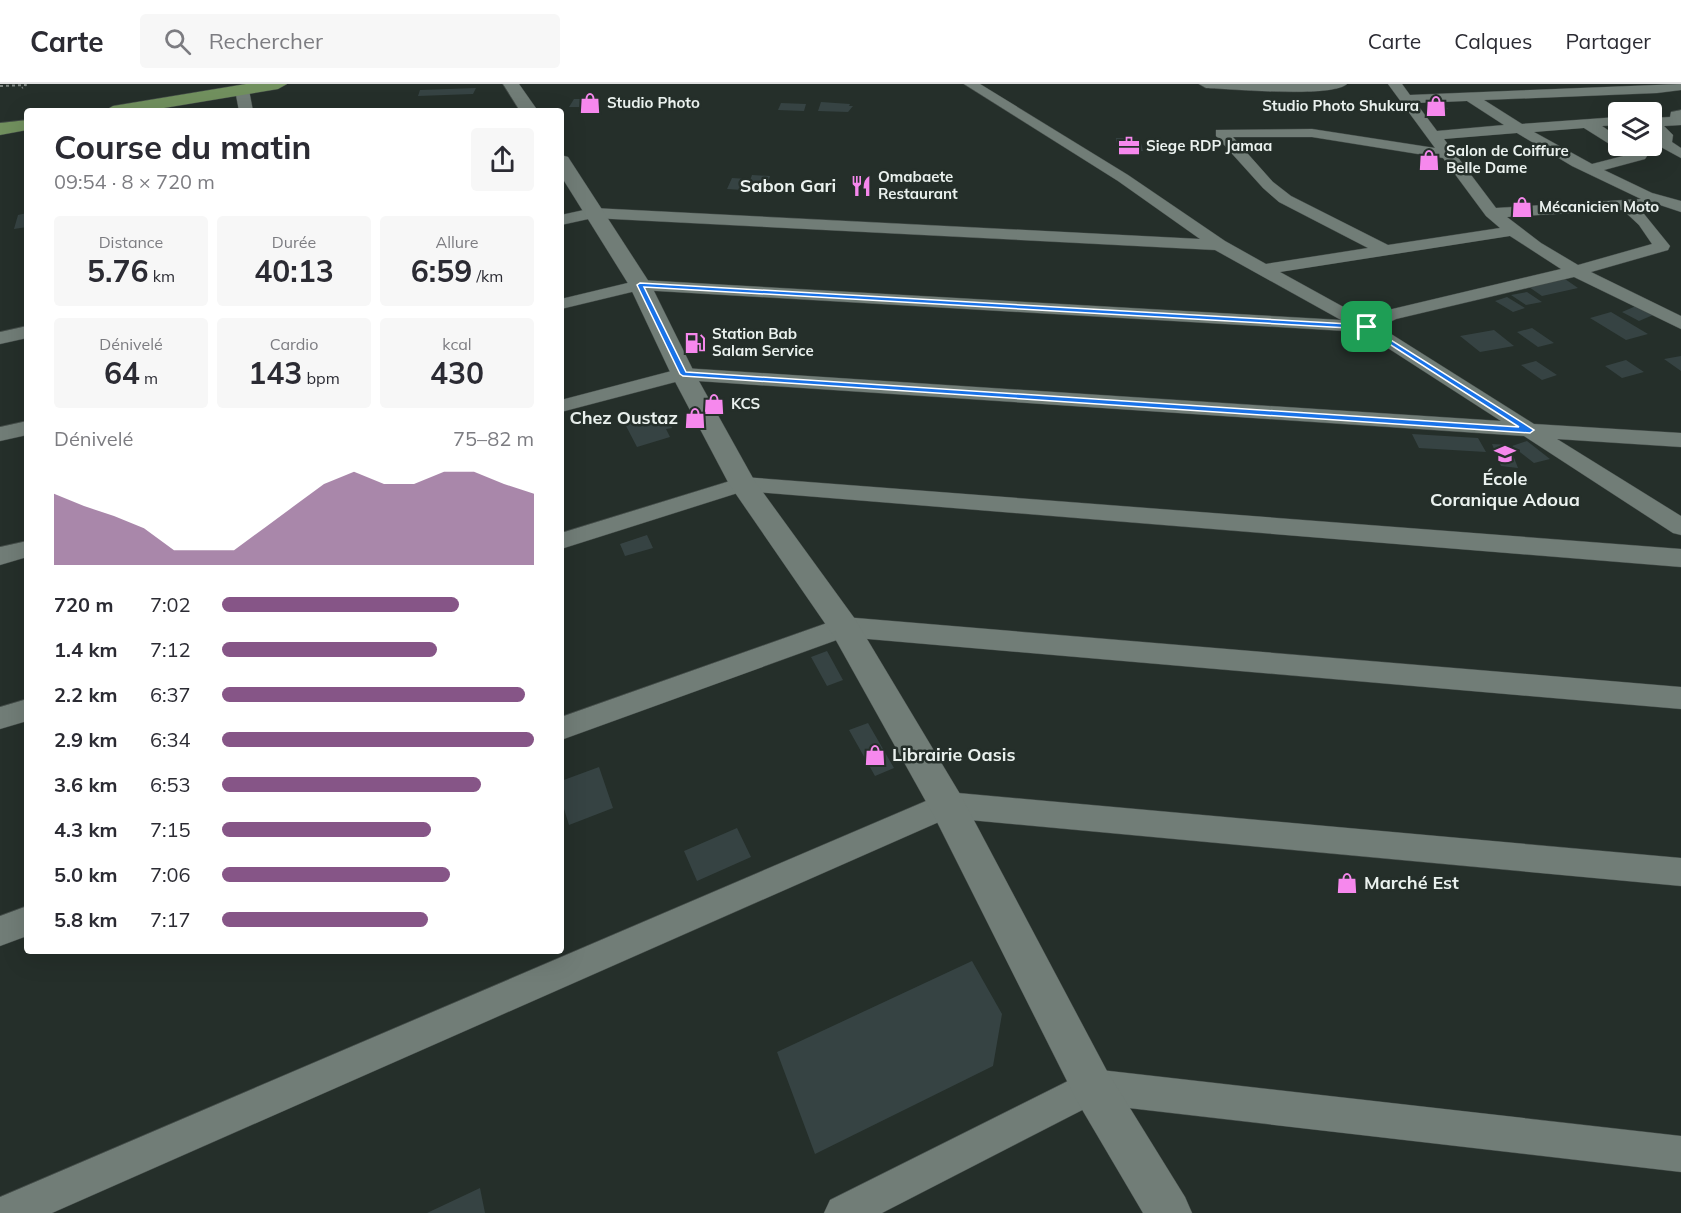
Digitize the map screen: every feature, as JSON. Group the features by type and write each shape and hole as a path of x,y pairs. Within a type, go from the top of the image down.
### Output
{"main road":[{"path":"131,108 278,84"},
{"path":"0,129 24,125"}],"street":[{"path":"511,84 527,108"},
{"path":"971,84 1123,178 1219,245 1367,327 1681,527"},
{"path":"1206,84 1302,90 1319,85 1341,84"},
{"path":"1395,84 1492,213 1512,231 1575,271 1681,323"},
{"path":"1407,99 1469,96 1546,88 1681,85"},
{"path":"1665,86 1681,107"},
{"path":"1546,88 1589,124 1608,136"},
{"path":"242,90 245,108"},
{"path":"1469,96 1520,129 1591,169 1648,197 1664,199 1681,207"},
{"path":"1662,122 1679,121 1676,115 1681,114"},
{"path":"1435,135 1608,122"},
{"path":"1662,131 1666,135 1664,143 1680,153"},
{"path":"1383,249 1285,199 1268,185 1221,133 1318,134 1448,154"},
{"path":"1662,154 1680,153"},
{"path":"1591,169 1640,156"},
{"path":"564,166 640,285 683,374 743,484 844,627 946,805 1092,1086 1169,1213"},
{"path":"1492,213 1629,207 1664,199 1681,198"},
{"path":"564,302 640,285 1367,327 1390,315 1575,271 1662,246 1629,207"},
{"path":"564,219 593,213 1219,245"},
{"path":"1265,269 1383,249 1512,231"},
{"path":"0,338 24,333"},
{"path":"564,405 683,374 1681,440"},
{"path":"0,434 24,429"},
{"path":"564,540 743,484 1681,558"},
{"path":"0,556 24,550"},
{"path":"564,728 844,627 1681,698"},
{"path":"0,718 24,711"},
{"path":"8,1213 946,805 1681,872"},
{"path":"0,931 24,922"},
{"path":"843,1213 1092,1086 1681,1154"}],"path":[{"path":"0,86 26,85 22,88"}],"building":[{"path":"476,88 473,94 418,96 420,90"},
{"path":"574,99 598,99 593,107 569,107"},
{"path":"1440,101 1448,109 1434,109 1426,102"},
{"path":"821,102 853,106 848,112 818,111"},
{"path":"781,103 806,104 804,111 778,110"},
{"path":"1116,138 1140,139 1143,151 1118,150"},
{"path":"752,175 770,176 765,192 746,191"},
{"path":"732,178 747,179 743,190 727,189"},
{"path":"24,214 24,227 14,229 18,215"},
{"path":"1565,279 1578,288 1542,296 1529,287"},
{"path":"1527,292 1542,302 1526,305 1511,295"},
{"path":"1507,297 1525,308 1513,312 1495,301"},
{"path":"1636,306 1653,315 1639,321 1622,312"},
{"path":"1611,312 1648,334 1626,340 1590,318"},
{"path":"1532,328 1554,343 1538,347 1517,332"},
{"path":"1494,330 1514,346 1480,352 1460,336"},
{"path":"1681,356 1681,371 1664,359"},
{"path":"1626,360 1644,372 1622,378 1605,366"},
{"path":"1536,361 1557,375 1542,380 1521,365"},
{"path":"655,415 660,425 670,422 672,428 666,429 670,437 637,447 625,424"},
{"path":"1412,434 1478,438 1486,452 1419,448"},
{"path":"1527,441 1550,459 1534,463 1512,446"},
{"path":"1492,444 1509,445 1518,468 1501,466"},
{"path":"647,535 653,548 625,556 620,544"},
{"path":"827,651 843,680 827,686 811,657"},
{"path":"868,723 894,768 875,776 849,730"},
{"path":"599,767 613,808 569,825 564,809 564,780"},
{"path":"737,828 751,857 697,881 684,851"},
{"path":"972,961 1002,1014 993,1066 815,1154 777,1052"},
{"path":"480,1188 485,1213 427,1213"}],"place":[{"name":"Studio Photo","path":"590,103"},
{"name":"Studio Photo Shukura","path":"1436,106"},
{"name":"Siege RDP Jamaa","path":"1129,146"},
{"name":"Salon de Coiffure Belle Dame","path":"1429,160"},
{"name":"Omabaete Restaurant","path":"861,186"},
{"name":"Mécanicien Moto","path":"1522,207"},
{"name":"Station Bab Salam Service","path":"695,343"},
{"name":"KCS","path":"714,404"},
{"name":"Chez Oustaz","path":"695,418"},
{"name":"École Coranique Adoua","path":"1505,454"},
{"name":"Librairie Oasis","path":"875,755"},
{"name":"Marché Est","path":"1347,883"}],"district":[{"name":"Sabon Gari","path":"788,186"}],"route":[{"path":"640,285 1125,313 1367,327 1530,430 683,374 640,285"}]}
